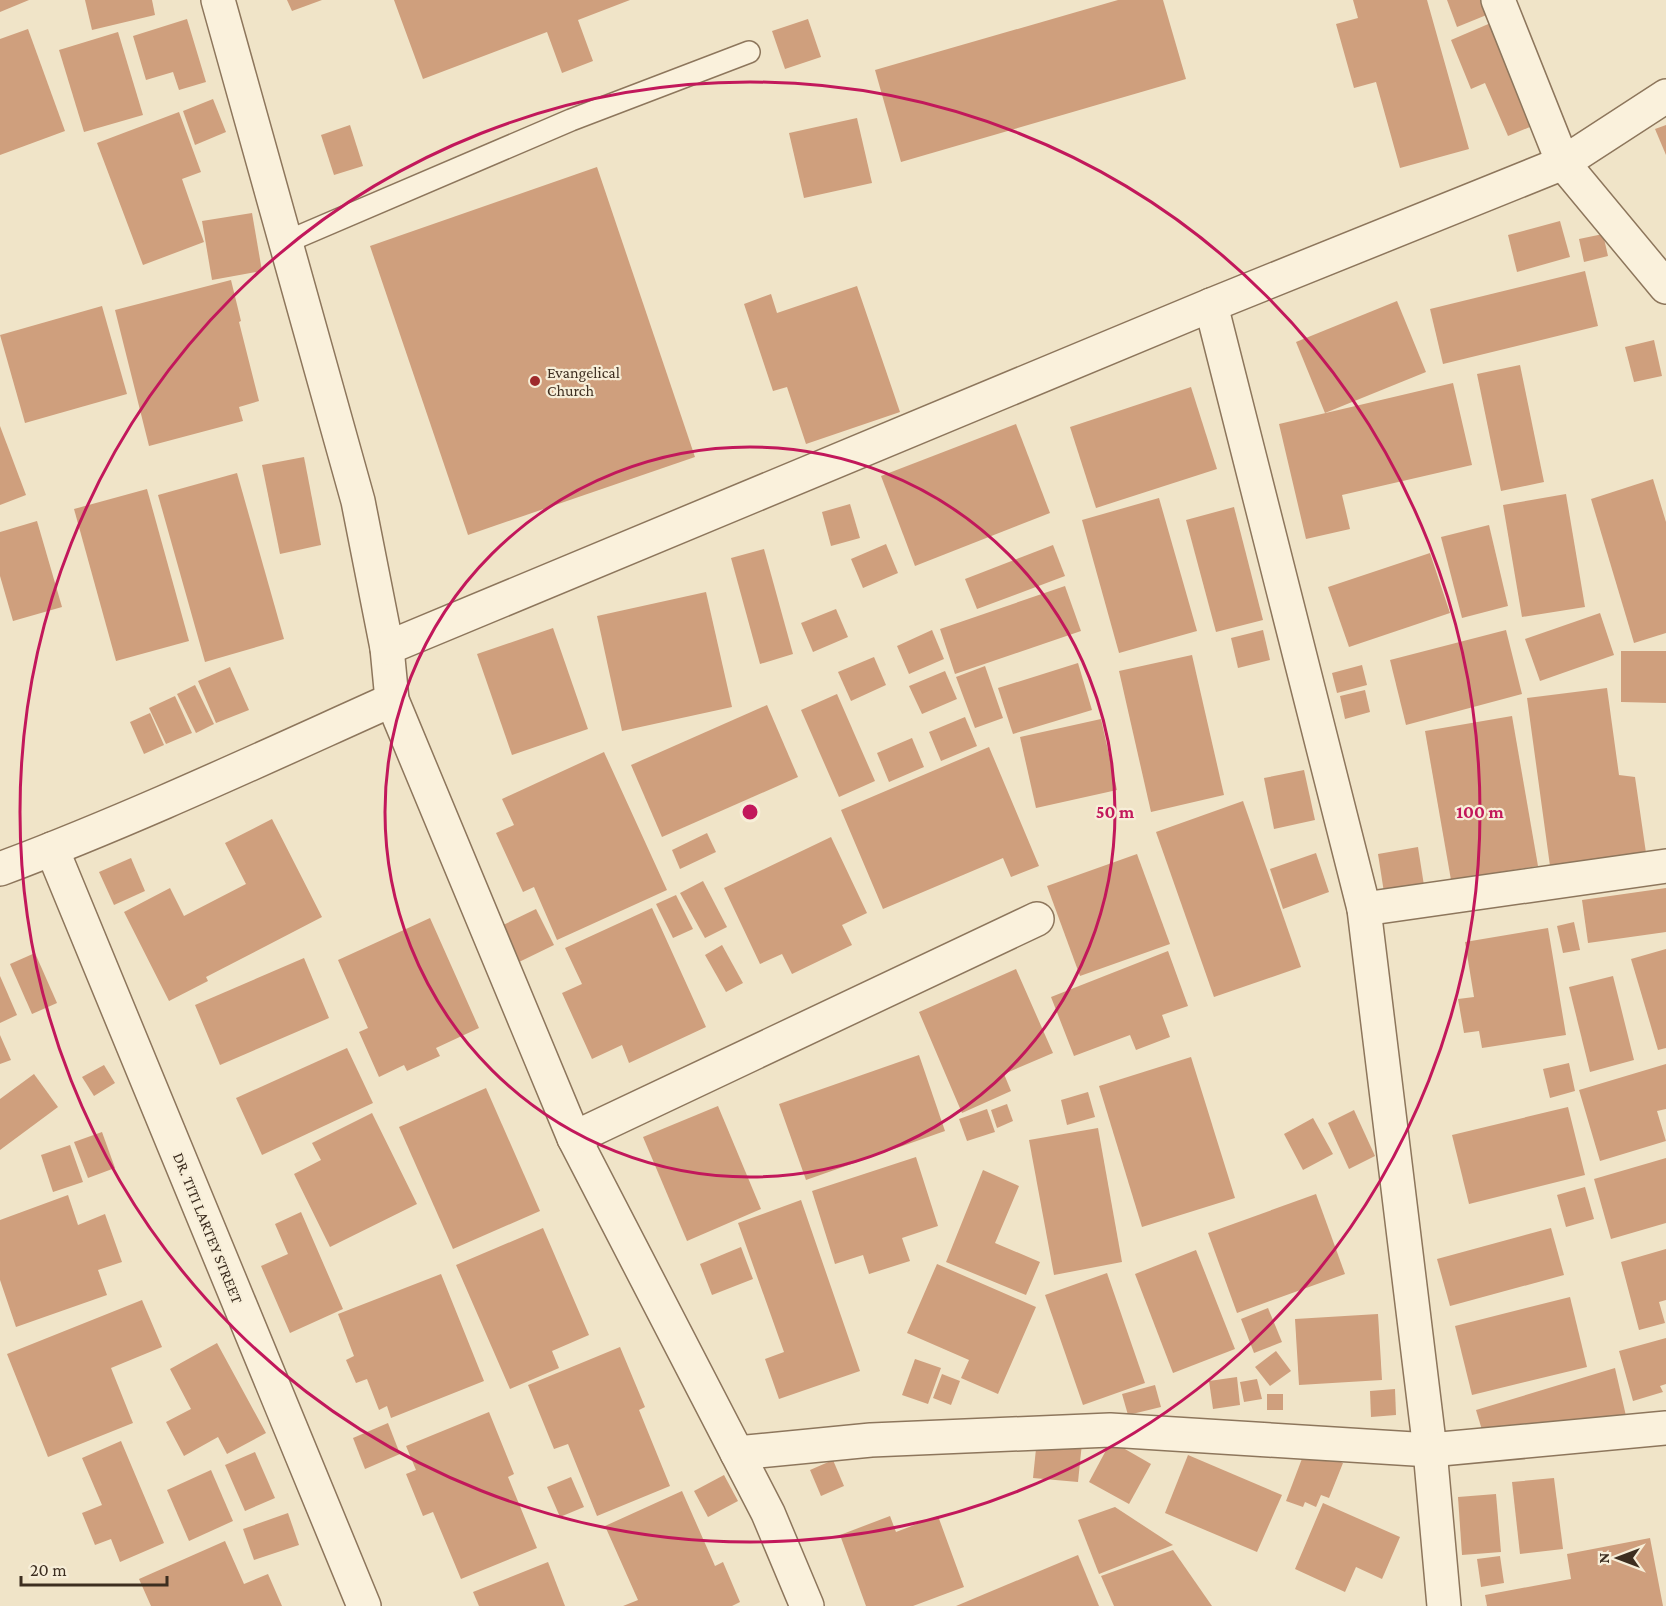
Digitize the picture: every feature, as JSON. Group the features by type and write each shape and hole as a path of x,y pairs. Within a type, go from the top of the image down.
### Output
{"street":[{"path":"218,0 358,501 387,648 392,700 574,1138 768,1513 807,1606"},
{"path":"1498,0 1563,163 1666,287"},
{"path":"387,648 1212,305 1563,163 1666,96"},
{"path":"1212,305 1364,909 1430,1450 1444,1606"},
{"path":"0,869 243,767 392,700"},
{"name":"DR. TITI LARTEY STREET","path":"52,849 364,1606"},
{"path":"1364,909 1666,866"},
{"path":"574,1138 1037,919"},
{"path":"737,1453 871,1440 1110,1430 1430,1450 1666,1428"}],"lane":[{"path":"286,242 571,120 749,52"}],"building":[{"path":"0,0 29,0 0,12"},
{"path":"85,0 152,0 155,15 92,30"},
{"path":"287,0 322,0 292,11"},
{"path":"394,0 630,0 578,20 593,61 562,73 547,32 423,79"},
{"path":"1118,0 1163,0 1186,79 901,162 875,70"},
{"path":"1353,0 1427,0 1469,149 1400,168 1376,82 1354,88 1336,24 1358,18"},
{"path":"1447,0 1484,0 1489,14 1457,27"},
{"path":"187,19 206,82 179,90 173,72 146,80 133,36"},
{"path":"808,19 821,57 785,69 772,31"},
{"path":"1493,22 1537,124 1508,136 1485,83 1471,89 1451,40"},
{"path":"28,29 65,131 0,155 0,39"},
{"path":"118,32 143,115 84,132 59,50"},
{"path":"213,99 226,132 195,145 183,111"},
{"path":"179,112 201,172 182,179 204,242 143,265 97,143"},
{"path":"857,118 872,183 804,198 789,133"},
{"path":"350,125 363,166 334,175 321,135"},
{"path":"1666,125 1666,155 1655,129"},
{"path":"597,167 695,457 468,535 370,246"},
{"path":"252,213 262,271 212,280 202,221"},
{"path":"1560,221 1570,257 1517,272 1508,235"},
{"path":"1603,234 1608,256 1584,262 1579,239"},
{"path":"1585,271 1598,326 1443,364 1430,309"},
{"path":"231,280 259,401 239,407 243,421 149,446 115,310"},
{"path":"857,286 900,412 806,444 787,387 773,391 744,304 771,294 777,313"},
{"path":"1397,301 1426,372 1325,413 1296,342"},
{"path":"102,306 127,394 25,423 0,335"},
{"path":"1654,340 1662,376 1634,382 1625,347"},
{"path":"1520,365 1544,482 1501,491 1477,374"},
{"path":"1453,383 1472,465 1342,495 1350,529 1306,539 1279,424"},
{"path":"1191,387 1217,469 1096,508 1070,427"},
{"path":"1016,424 1050,513 915,566 881,476"},
{"path":"0,426 26,495 0,505"},
{"path":"304,457 321,545 280,554 262,465"},
{"path":"237,473 284,639 205,662 158,495"},
{"path":"1653,479 1666,522 1666,633 1634,643 1591,499"},
{"path":"147,489 189,641 116,661 74,509"},
{"path":"1566,494 1585,607 1522,617 1503,505"},
{"path":"1159,498 1197,631 1119,653 1082,520"},
{"path":"850,504 860,538 831,546 822,512"},
{"path":"1234,507 1263,620 1216,632 1186,520"},
{"path":"37,521 62,607 13,621 0,576 0,532"},
{"path":"1489,525 1508,606 1462,618 1441,537"},
{"path":"886,544 898,573 863,588 851,559"},
{"path":"1053,545 1065,576 977,609 965,579"},
{"path":"764,549 793,654 760,664 731,558"},
{"path":"1430,553 1450,613 1349,647 1328,587"},
{"path":"1065,586 1081,631 955,674 940,629"},
{"path":"706,592 732,707 622,731 597,616"},
{"path":"836,609 848,637 813,652 801,623"},
{"path":"1600,613 1614,655 1540,681 1525,639"},
{"path":"553,628 588,729 512,755 477,654"},
{"path":"932,630 944,659 909,674 897,646"},
{"path":"1263,630 1270,660 1238,668 1231,638"},
{"path":"1506,630 1522,694 1406,725 1390,660"},
{"path":"1621,651 1666,651 1666,703 1621,702"},
{"path":"1192,655 1224,795 1151,812 1119,671"},
{"path":"874,657 886,685 851,701 838,672"},
{"path":"1078,663 1092,710 1013,734 998,688"},
{"path":"1362,665 1367,685 1337,693 1332,673"},
{"path":"985,666 1003,718 975,728 956,677"},
{"path":"230,667 249,710 216,723 198,681"},
{"path":"945,671 957,699 922,714 909,686"},
{"path":"195,685 214,724 196,733 177,694"},
{"path":"1607,688 1619,775 1635,777 1646,853 1550,866 1527,698"},
{"path":"1365,690 1370,712 1345,719 1340,696"},
{"path":"837,694 875,781 839,797 801,710"},
{"path":"175,696 192,733 166,744 149,708"},
{"path":"767,705 798,777 662,837 631,765"},
{"path":"150,713 164,745 144,754 130,722"},
{"path":"1512,716 1538,866 1451,880 1425,731"},
{"path":"965,717 977,746 941,761 929,732"},
{"path":"1101,719 1117,790 1036,808 1020,737"},
{"path":"912,738 924,767 889,782 877,753"},
{"path":"989,747 1039,866 1011,877 1003,858 883,909 841,810"},
{"path":"604,752 667,890 557,940 534,887 523,892 496,833 514,825 502,799"},
{"path":"1304,770 1315,820 1274,829 1264,778"},
{"path":"1243,801 1301,967 1214,997 1156,832"},
{"path":"272,819 322,917 206,977 208,981 169,1001 124,912 170,888 184,916 246,884 225,843"},
{"path":"707,833 716,852 680,869 672,850"},
{"path":"831,837 867,913 842,925 852,945 792,974 782,954 760,964 724,888"},
{"path":"1418,847 1425,892 1385,899 1378,854"},
{"path":"1316,853 1329,892 1283,909 1270,869"},
{"path":"1137,854 1170,944 1080,976 1047,886"},
{"path":"131,858 145,891 114,905 99,872"},
{"path":"703,881 727,927 705,938 680,893"},
{"path":"1666,888 1666,932 1588,943 1582,900"},
{"path":"676,895 693,929 673,938 656,904"},
{"path":"652,908 706,1027 629,1063 622,1045 592,1059 562,993 582,984 565,948"},
{"path":"536,909 554,945 517,963 499,927"},
{"path":"430,918 479,1028 436,1048 440,1056 407,1071 404,1065 379,1077 359,1032 368,1028 338,960"},
{"path":"1574,922 1580,950 1563,953 1557,926"},
{"path":"1548,928 1566,1035 1482,1048 1479,1031 1464,1033 1458,999 1474,997 1465,942"},
{"path":"722,945 743,983 726,992 705,955"},
{"path":"1666,949 1666,1048 1658,1050 1631,959"},
{"path":"1168,951 1188,1006 1162,1015 1170,1037 1136,1050 1130,1035 1074,1056 1051,997"},
{"path":"35,953 57,1003 32,1014 10,964"},
{"path":"304,958 329,1018 220,1065 195,1005"},
{"path":"1016,969 1053,1053 1004,1074 1011,1091 962,1113 919,1012"},
{"path":"0,976 17,1015 0,1023"},
{"path":"1613,976 1634,1060 1590,1072 1569,987"},
{"path":"0,1035 11,1060 0,1064"},
{"path":"347,1048 373,1103 262,1155 236,1098"},
{"path":"919,1055 945,1131 806,1180 779,1104"},
{"path":"1191,1057 1235,1198 1142,1227 1099,1086"},
{"path":"1569,1063 1575,1091 1550,1098 1543,1069"},
{"path":"1666,1064 1666,1109 1657,1111 1666,1141 1600,1161 1579,1090"},
{"path":"104,1065 115,1083 94,1096 82,1077"},
{"path":"34,1074 58,1107 0,1150 0,1099"},
{"path":"486,1088 540,1211 453,1249 399,1127"},
{"path":"1088,1092 1095,1117 1067,1125 1061,1100"},
{"path":"1007,1104 1013,1121 997,1128 991,1110"},
{"path":"718,1106 761,1209 687,1241 643,1137"},
{"path":"1568,1107 1585,1175 1469,1204 1452,1135"},
{"path":"987,1109 995,1132 967,1141 959,1119"},
{"path":"1354,1110 1375,1156 1349,1169 1328,1123"},
{"path":"372,1113 417,1204 330,1247 294,1174 321,1160 312,1143"},
{"path":"1313,1118 1333,1154 1303,1170 1284,1134"},
{"path":"1098,1128 1122,1262 1054,1275 1029,1140"},
{"path":"102,1132 115,1168 88,1178 74,1142"},
{"path":"70,1145 83,1182 53,1192 41,1155"},
{"path":"916,1157 938,1226 902,1238 910,1261 869,1274 863,1255 835,1264 812,1191"},
{"path":"1666,1158 1666,1223 1611,1239 1594,1179"},
{"path":"983,1170 1019,1186 995,1243 1040,1262 1026,1295 946,1262"},
{"path":"1585,1187 1594,1219 1566,1227 1557,1195"},
{"path":"1316,1194 1345,1274 1237,1313 1208,1233"},
{"path":"68,1195 78,1225 105,1214 122,1262 98,1270 107,1295 16,1327 0,1280 0,1220"},
{"path":"801,1200 860,1371 779,1399 765,1359 784,1352 738,1223"},
{"path":"301,1212 343,1309 290,1333 261,1266 288,1254 275,1224"},
{"path":"543,1228 589,1335 552,1351 559,1368 510,1389 456,1265"},
{"path":"1551,1228 1564,1275 1450,1306 1437,1259"},
{"path":"741,1247 753,1279 712,1295 700,1264"},
{"path":"1666,1249 1666,1300 1659,1302 1665,1323 1639,1330 1621,1262"},
{"path":"1196,1250 1235,1349 1173,1373 1135,1274"},
{"path":"937,1264 1036,1307 998,1394 961,1378 969,1360 907,1333"},
{"path":"1107,1273 1145,1383 1083,1405 1045,1295"},
{"path":"441,1274 484,1381 391,1418 387,1406 379,1410 367,1379 356,1383 346,1360 354,1356 338,1314"},
{"path":"1570,1297 1587,1367 1472,1395 1455,1326"},
{"path":"142,1300 162,1347 111,1368 133,1423 48,1457 7,1354"},
{"path":"1268,1308 1282,1342 1254,1353 1241,1319"},
{"path":"1378,1314 1382,1380 1299,1385 1295,1319"},
{"path":"1666,1338 1666,1384 1660,1386 1663,1392 1633,1401 1619,1351"},
{"path":"217,1343 266,1433 227,1454 218,1437 184,1456 166,1422 191,1409 170,1369"},
{"path":"620,1347 645,1407 639,1410 670,1486 597,1516 568,1444 554,1449 528,1385"},
{"path":"1276,1351 1291,1371 1270,1386 1255,1367"},
{"path":"915,1359 941,1368 928,1404 902,1395"},
{"path":"1615,1368 1626,1416 1482,1430 1476,1410"},
{"path":"942,1374 960,1381 951,1405 933,1398"},
{"path":"1237,1377 1240,1405 1213,1409 1209,1381"},
{"path":"1257,1379 1262,1399 1244,1402 1240,1382"},
{"path":"1155,1385 1161,1407 1128,1415 1122,1394"},
{"path":"1395,1389 1396,1415 1371,1417 1370,1391"},
{"path":"1267,1394 1283,1394 1283,1410 1267,1410"},
{"path":"489,1412 514,1474 508,1477 537,1548 461,1579 433,1512 423,1516 406,1474 416,1470 406,1446"},
{"path":"388,1423 400,1454 365,1469 353,1438"},
{"path":"1037,1439 1082,1443 1078,1482 1033,1478"},
{"path":"121,1441 164,1543 120,1562 111,1539 95,1545 82,1513 102,1505 82,1458"},
{"path":"1111,1441 1151,1464 1129,1504 1089,1482"},
{"path":"1306,1448 1343,1463 1329,1498 1321,1495 1316,1507 1305,1502 1303,1507 1286,1501"},
{"path":"255,1452 275,1498 245,1511 225,1465"},
{"path":"1188,1455 1282,1495 1257,1552 1165,1513"},
{"path":"833,1460 844,1486 821,1496 810,1470"},
{"path":"211,1470 233,1521 189,1541 167,1490"},
{"path":"724,1475 738,1501 708,1517 694,1491"},
{"path":"571,1477 584,1507 560,1517 547,1487"},
{"path":"1554,1478 1563,1549 1520,1554 1512,1482"},
{"path":"682,1491 715,1566 723,1562 740,1602 732,1606 623,1606 638,1600 605,1526"},
{"path":"1496,1494 1501,1552 1462,1555 1458,1497"},
{"path":"1323,1503 1400,1537 1382,1579 1356,1567 1345,1592 1295,1569"},
{"path":"1115,1507 1173,1545 1099,1574 1078,1520"},
{"path":"288,1513 299,1545 254,1560 243,1529"},
{"path":"890,1516 896,1532 938,1516 964,1587 913,1606 866,1606 840,1535"},
{"path":"1650,1538 1663,1606 1487,1606 1485,1595 1571,1579 1567,1554"},
{"path":"225,1541 244,1584 268,1574 282,1606 151,1606 139,1579"},
{"path":"1173,1550 1212,1606 1114,1606 1101,1576"},
{"path":"1078,1555 1099,1606 956,1606"},
{"path":"1500,1556 1504,1583 1481,1587 1477,1559"},
{"path":"548,1562 565,1606 479,1606 473,1592"}],"place":[{"name":"Evangelical Church","path":"535,381"}]}
